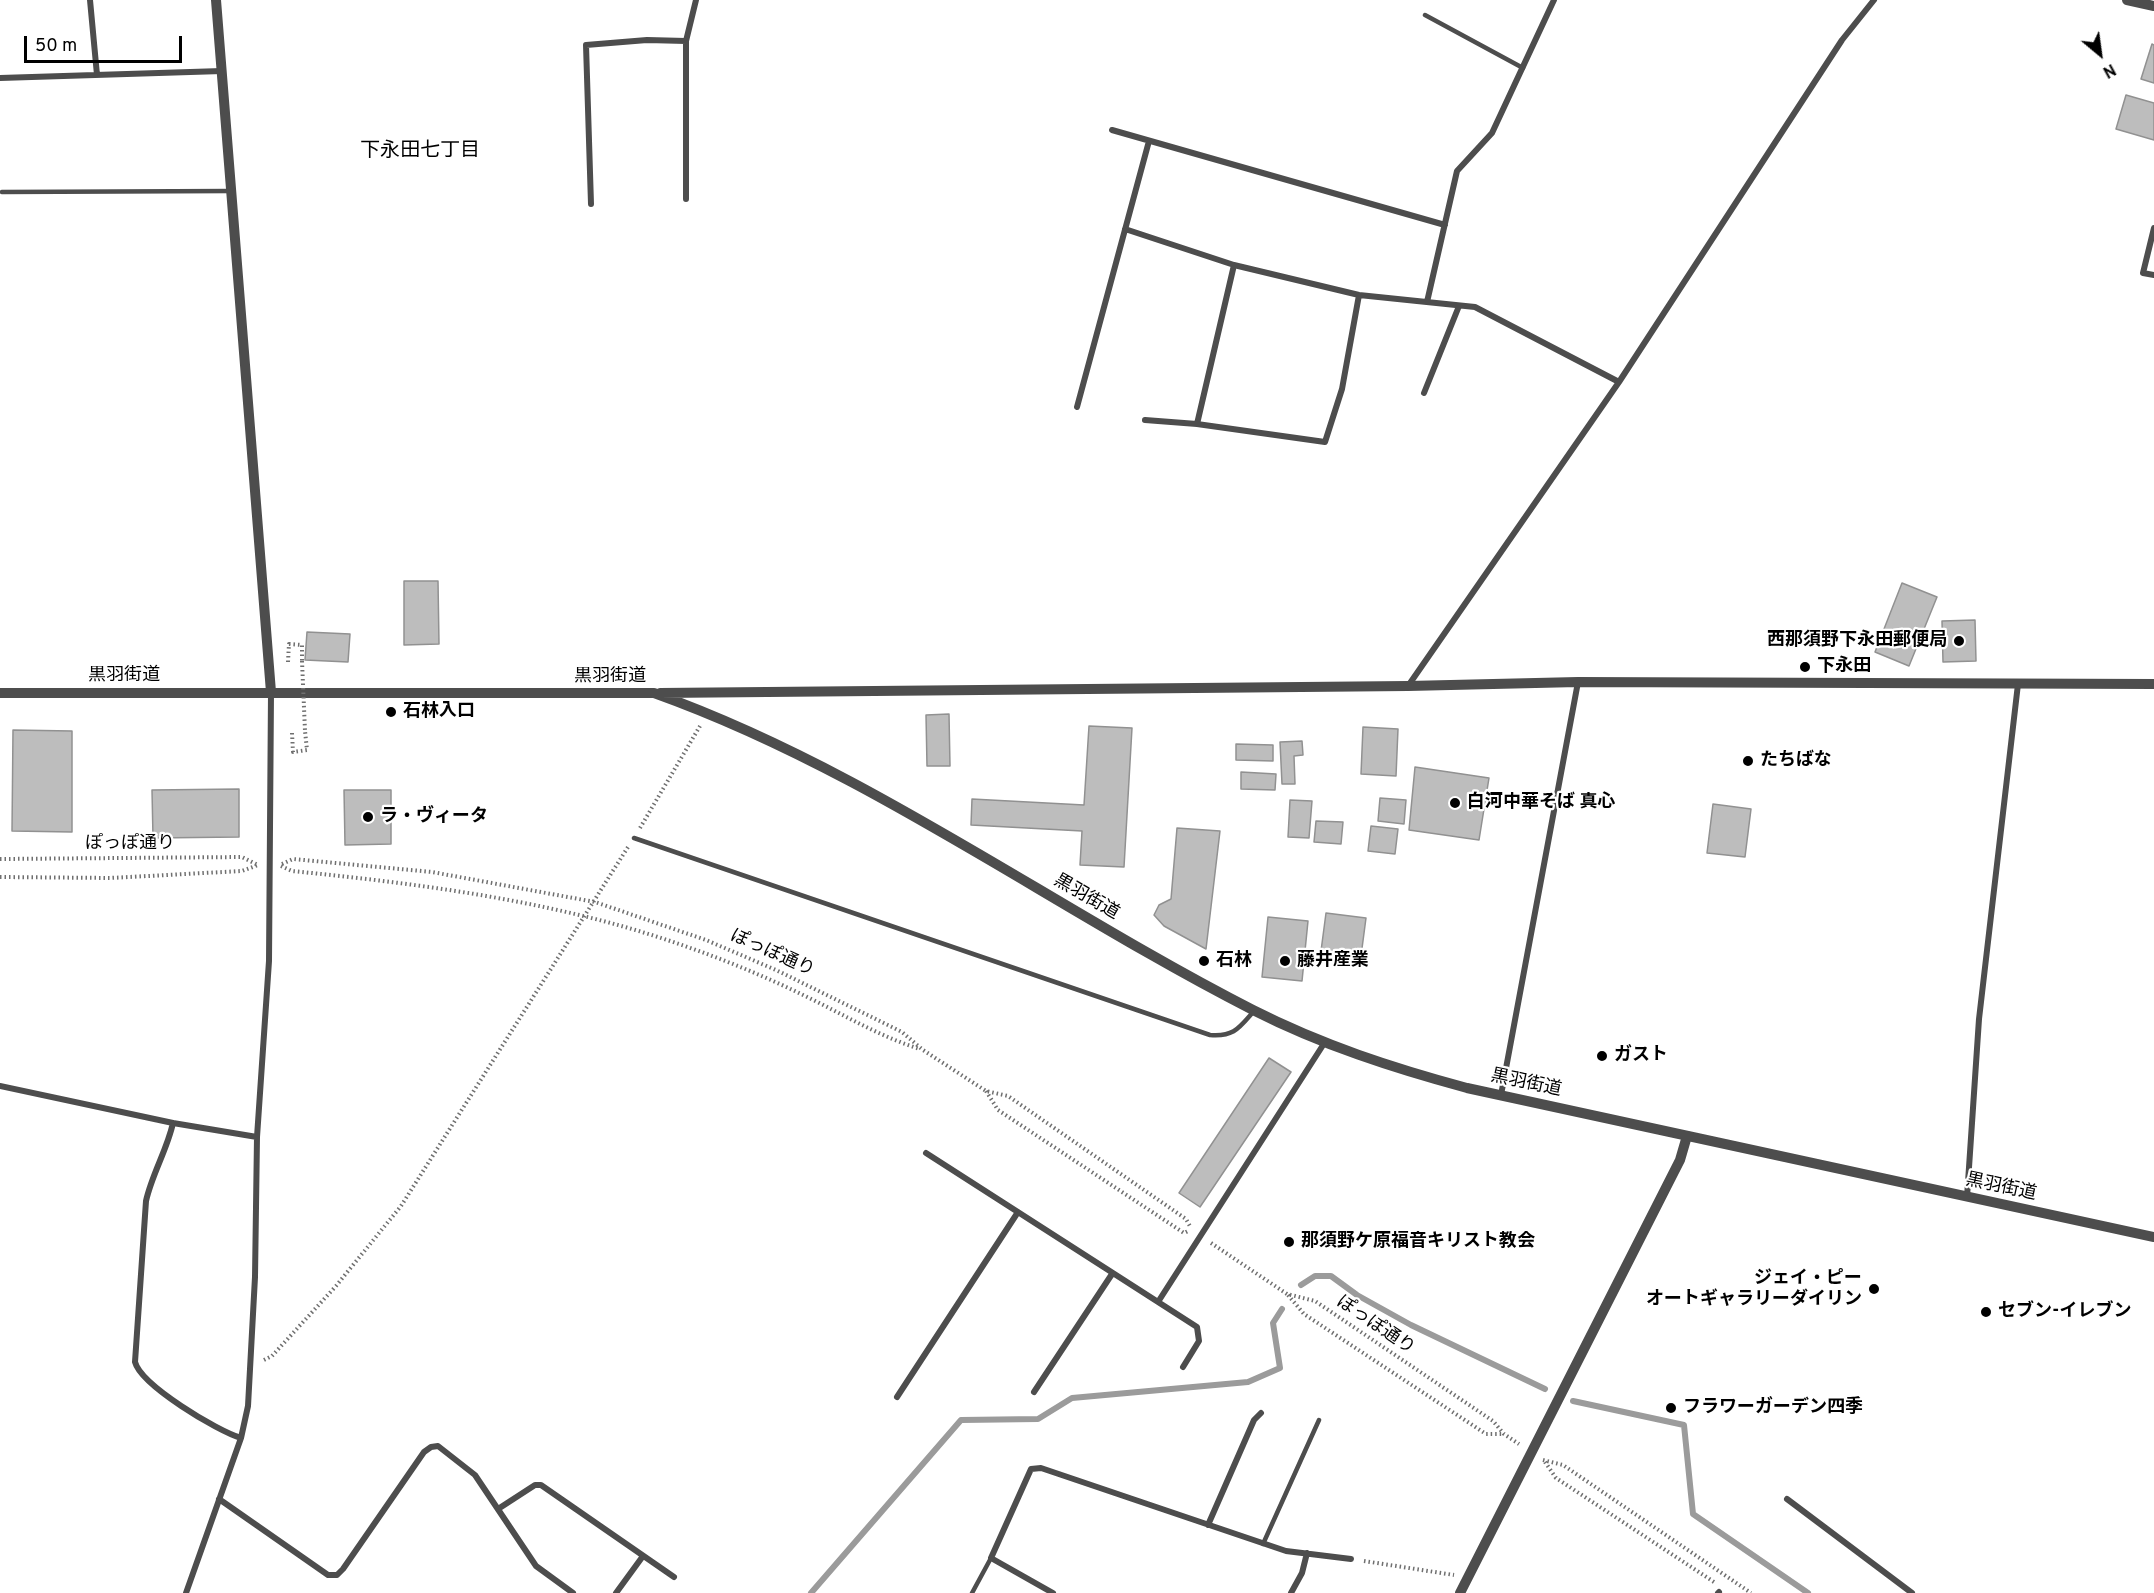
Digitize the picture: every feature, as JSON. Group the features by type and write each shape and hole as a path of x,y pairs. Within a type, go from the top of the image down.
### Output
{"street":[{"path":"90,0 98,75"},
{"path":"186,1593 241,1438 248,1406 252,1368 257,1137 269,961 271,692 216,0"},
{"path":"686,199 686,40 696,0"},
{"path":"1427,302 1457,171 1492,133 1554,0"},
{"path":"1408,686 1619,382 1842,40 1874,0"},
{"path":"2127,0 2154,6"},
{"path":"591,204 586,45 647,40 686,40"},
{"path":"0,78 222,70"},
{"path":"1112,130 1445,225"},
{"path":"1077,407 1149,141"},
{"path":"2154,228 2143,273 2154,275"},
{"path":"1125,229 1234,265 1359,295 1475,307 1619,382"},
{"path":"1197,424 1234,265"},
{"path":"1145,420 1197,424 1325,442 1342,389 1359,295"},
{"path":"1424,393 1459,306"},
{"path":"1501,1095 1578,682"},
{"path":"654,693 1408,686 1578,682 2154,684"},
{"path":"1967,1197 1979,1019 2018,684"},
{"name":"黒羽街道","path":"0,693 654,693 708,712 804,756 1254,1011 1384,1066 1501,1095 2154,1237"},
{"path":"1158,1302 1325,1042"},
{"path":"0,1086 173,1123 257,1137"},
{"path":"173,1123 168,1146 151,1180 146,1201 135,1362 143,1377 216,1429 241,1438"},
{"path":"1460,1593 1680,1160 1688,1136"},
{"path":"926,1153 1197,1327 1200,1334 1199,1341 1183,1367"},
{"path":"897,1396 1018,1212"},
{"path":"1034,1392 1112,1274"},
{"path":"1208,1525 1254,1420 1261,1413"},
{"path":"219,1499 328,1575 337,1575 424,1452 431,1447 438,1446 475,1475 536,1566 573,1593"},
{"path":"1053,1593 991,1558 1031,1469 1041,1468 1286,1551 1351,1559"},
{"path":"498,1509 530,1487 541,1485 674,1577"},
{"path":"1787,1499 1912,1593"},
{"path":"1291,1593 1302,1573 1307,1553"},
{"path":"616,1593 643,1556"}],"lane":[{"path":"1425,15 1522,68"},
{"path":"2,192 231,191"},
{"path":"634,838 1210,1035 1225,1036 1238,1029 1254,1011"},
{"path":"1263,1544 1319,1420"},
{"path":"972,1593 991,1558"}],"path":[{"path":"288,662 288,644 302,645 307,750 293,752 292,733"},
{"path":"252,1368 272,1356 401,1206 587,915 708,712"},
{"name":"ぽっぽ通り","path":"0,860 242,857 258,865 242,871 110,878 0,877"},
{"name":"ぽっぽ通り","path":"587,915 469,894 292,871 279,866 293,859 432,872 595,902 706,939 776,969 902,1032 923,1050 986,1091 1008,1096 1186,1219 1192,1230 1184,1233 998,1110 986,1091"},
{"path":"587,915 681,945 800,993 894,1041 923,1050"},
{"name":"ぽっぽ通り","path":"1209,1241 1287,1294 1315,1301 1493,1421 1504,1434 1520,1445"},
{"path":"1287,1294 1304,1314 1486,1434 1504,1434"},
{"path":"1720,1591 1556,1478 1545,1461 1563,1465 1751,1593"},
{"path":"1351,1559 1468,1577"}],"building":[{"path":"2152,44 2154,45 2154,83 2141,79"},
{"path":"2126,95 2154,103 2154,140 2116,129"},
{"path":"404,581 438,581 439,644 404,645"},
{"path":"1902,583 1937,597 1909,666 1875,652"},
{"name":"西那須野下永田郵便局","path":"1975,620 1976,661 1943,662 1942,621"},
{"path":"307,632 350,634 348,662 305,660"},
{"path":"949,714 950,766 927,766 926,715"},
{"path":"1089,726 1132,728 1124,867 1080,865 1082,831 971,825 972,799 1084,805"},
{"path":"1363,727 1398,729 1396,776 1361,774"},
{"path":"13,730 72,731 72,832 12,831"},
{"path":"1302,741 1303,755 1294,756 1295,784 1282,784 1280,742"},
{"path":"1236,744 1273,745 1273,761 1236,760"},
{"path":"1415,767 1489,778 1479,840 1409,830"},
{"path":"1241,772 1276,774 1275,790 1241,789"},
{"path":"239,789 239,837 153,838 152,790"},
{"name":"ラ・ヴィータ","path":"344,790 391,790 391,844 345,845"},
{"path":"1380,798 1406,800 1404,824 1378,821"},
{"path":"1290,800 1312,801 1309,838 1288,837"},
{"path":"1713,804 1751,809 1745,857 1707,853"},
{"path":"1316,821 1343,822 1341,844 1314,842"},
{"path":"1371,826 1398,829 1395,854 1368,851"},
{"path":"1177,828 1220,831 1206,949 1164,926 1154,915 1159,905 1171,899"},
{"path":"1326,913 1366,918 1361,956 1321,951"},
{"path":"1268,917 1308,921 1302,981 1262,977"},
{"path":"1269,1058 1291,1072 1200,1207 1179,1193"}],"waterway":[{"path":"1301,1285 1315,1276 1331,1276 1357,1295 1411,1325 1545,1389"},
{"path":"811,1593 961,1420 1038,1419 1072,1398 1248,1382 1280,1368 1273,1323 1282,1309"},
{"path":"1573,1401 1684,1425 1693,1514 1808,1593"}],"place":[{"name":"西那須野下永田郵便局","path":"1959,641"},
{"name":"下永田","path":"1805,667"},
{"name":"石林入口","path":"391,712"},
{"name":"たちばな","path":"1748,761"},
{"name":"白河中華そば 真心","path":"1455,803"},
{"name":"ラ・ヴィータ","path":"368,817"},
{"name":"石林","path":"1204,961"},
{"name":"藤井産業","path":"1285,961"},
{"name":"ガスト","path":"1602,1056"},
{"name":"那須野ケ原福音キリスト教会","path":"1289,1242"},
{"name":"ジェイ・ピー オートギャラリーダイリン","path":"1874,1289"},
{"name":"セブン-イレブン","path":"1986,1312"},
{"name":"フラワーガーデン四季","path":"1671,1408"}],"district":[{"name":"下永田七丁目","path":"420,152"}]}
